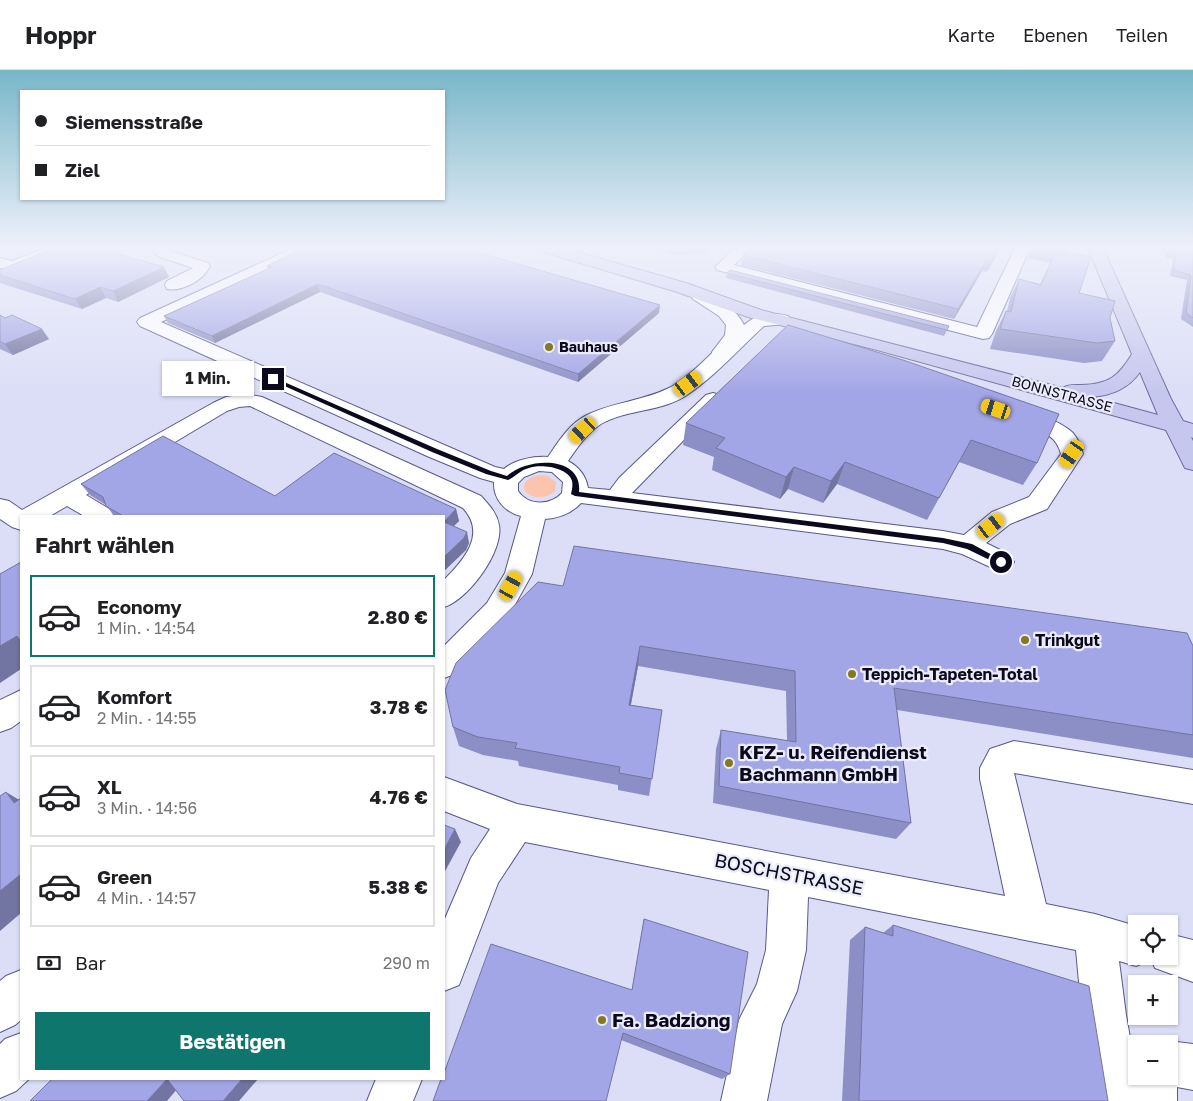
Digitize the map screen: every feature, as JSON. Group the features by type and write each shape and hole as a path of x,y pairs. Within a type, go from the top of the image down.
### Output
{"main road":[{"name":"BONNSTRASSE","path":"699,296 782,320 1050,390 1183,428"},
{"name":"BONNSTRASSE","path":"722,296 856,334 930,359"},
{"path":"1116,296 1141,354 1183,428 1193,463"},
{"path":"1050,390 1088,391 1118,384 1133,371 1141,354"}],"street":[{"path":"202,296 146,322 435,451 488,473 508,478"},
{"path":"699,296 725,312 735,324 734,336 711,366"},
{"path":"836,296 983,334 1001,296"},
{"path":"554,465 573,438 593,420 655,401 679,391 711,366 759,321 782,320"},
{"path":"773,341 780,337 794,338 880,366"},
{"path":"616,499 627,483 725,388"},
{"path":"33,515 232,402 246,399 255,401 472,502 481,508 486,519 486,534 483,548 474,565 445,595"},
{"path":"969,546 981,533 1000,518 1038,502 1072,454 1072,446 1051,427 996,409"},
{"path":"536,464 554,465 572,475 576,483 575,494 564,504 550,510 535,511 521,508 508,499 504,489 508,478 516,471 536,464"},
{"path":"575,494 943,540 969,546 1001,562"},
{"path":"68,495 100,515"},
{"path":"0,507 20,520"},
{"path":"445,664 497,611 518,574 535,511"},
{"path":"0,718 20,705"},
{"path":"1030,921 997,779 997,768 1002,760 1014,757 1193,787"},
{"name":"BOSCHSTRASSE","path":"445,794 518,822 1030,921 1095,934 1128,944"},
{"path":"445,968 484,871 518,822"},
{"path":"744,1101 760,1020 776,991 786,950 789,874"},
{"path":"1095,934 1104,1015 1119,1101"},
{"path":"1178,957 1193,961"},
{"path":"0,1010 20,993"},
{"path":"0,1074 20,1056"},
{"path":"1178,1064 1193,1067"},
{"path":"390,1101 399,1080"},
{"path":"1154,1085 1154,1101"}],"shaded area":[{"path":"548,476 556,482 555,491 543,497 531,496 524,490 525,483 532,477"}],"building":[{"path":"66,296 81,296 75,299"},
{"path":"208,296 293,296 212,336 164,316"},
{"path":"353,296 629,296 660,305 578,374"},
{"path":"816,296 832,296 949,326 947,330"},
{"path":"907,296 966,296 958,309"},
{"path":"1015,296 1093,296 1115,301 1110,318 1115,341 1097,343 1000,329 1006,311 1011,312"},
{"path":"1188,296 1193,296 1193,318 1186,313"},
{"path":"0,315 5,318 12,315 42,329 5,344 0,342"},
{"path":"788,325 903,360 1059,414 1037,463 971,440 939,498 845,462 831,481 794,467 786,477 716,448 725,438 686,423"},
{"path":"163,436 275,496 334,453 456,509 445,521 445,515 121,515 106,506 103,497 81,484"},
{"path":"445,522 467,532 464,538 445,556"},
{"path":"574,546 1187,633 1193,646 1193,735 894,688 911,823 719,786 721,730 796,742 795,671 640,646 629,705 662,710 652,779 619,773 620,767 515,748 517,743 478,737 453,727 445,690 456,663 538,582 563,586"},
{"path":"20,563 20,640 17,636 0,646 0,574"},
{"path":"6,792 14,803 20,799 20,875 0,891 0,796"},
{"path":"445,825 455,829 445,848"},
{"name":"Fa. Badziong","path":"644,919 748,952 730,1074 623,1033 606,1101 433,1101 441,1080 445,1080 445,1070 491,944 632,990"},
{"path":"893,925 1089,986 1108,1101 859,1101 865,927 893,936"},
{"path":"51,1080 166,1080 147,1101 30,1101"},
{"path":"168,1080 241,1080 223,1101 184,1101"}],"place":[{"name":"Bauhaus","path":"549,347"},
{"name":"Trinkgut","path":"1025,640"},
{"name":"Teppich-Tapeten-Total","path":"852,674"},
{"name":"KFZ- u. Reifendienst Bachmann GmbH","path":"729,763"},
{"name":"Fa. Badziong","path":"602,1020"}],"route":[{"path":"273,379 488,473 508,478 516,471 536,464 560,466 572,475 576,483 575,494 943,540 969,546 1001,562"}]}
